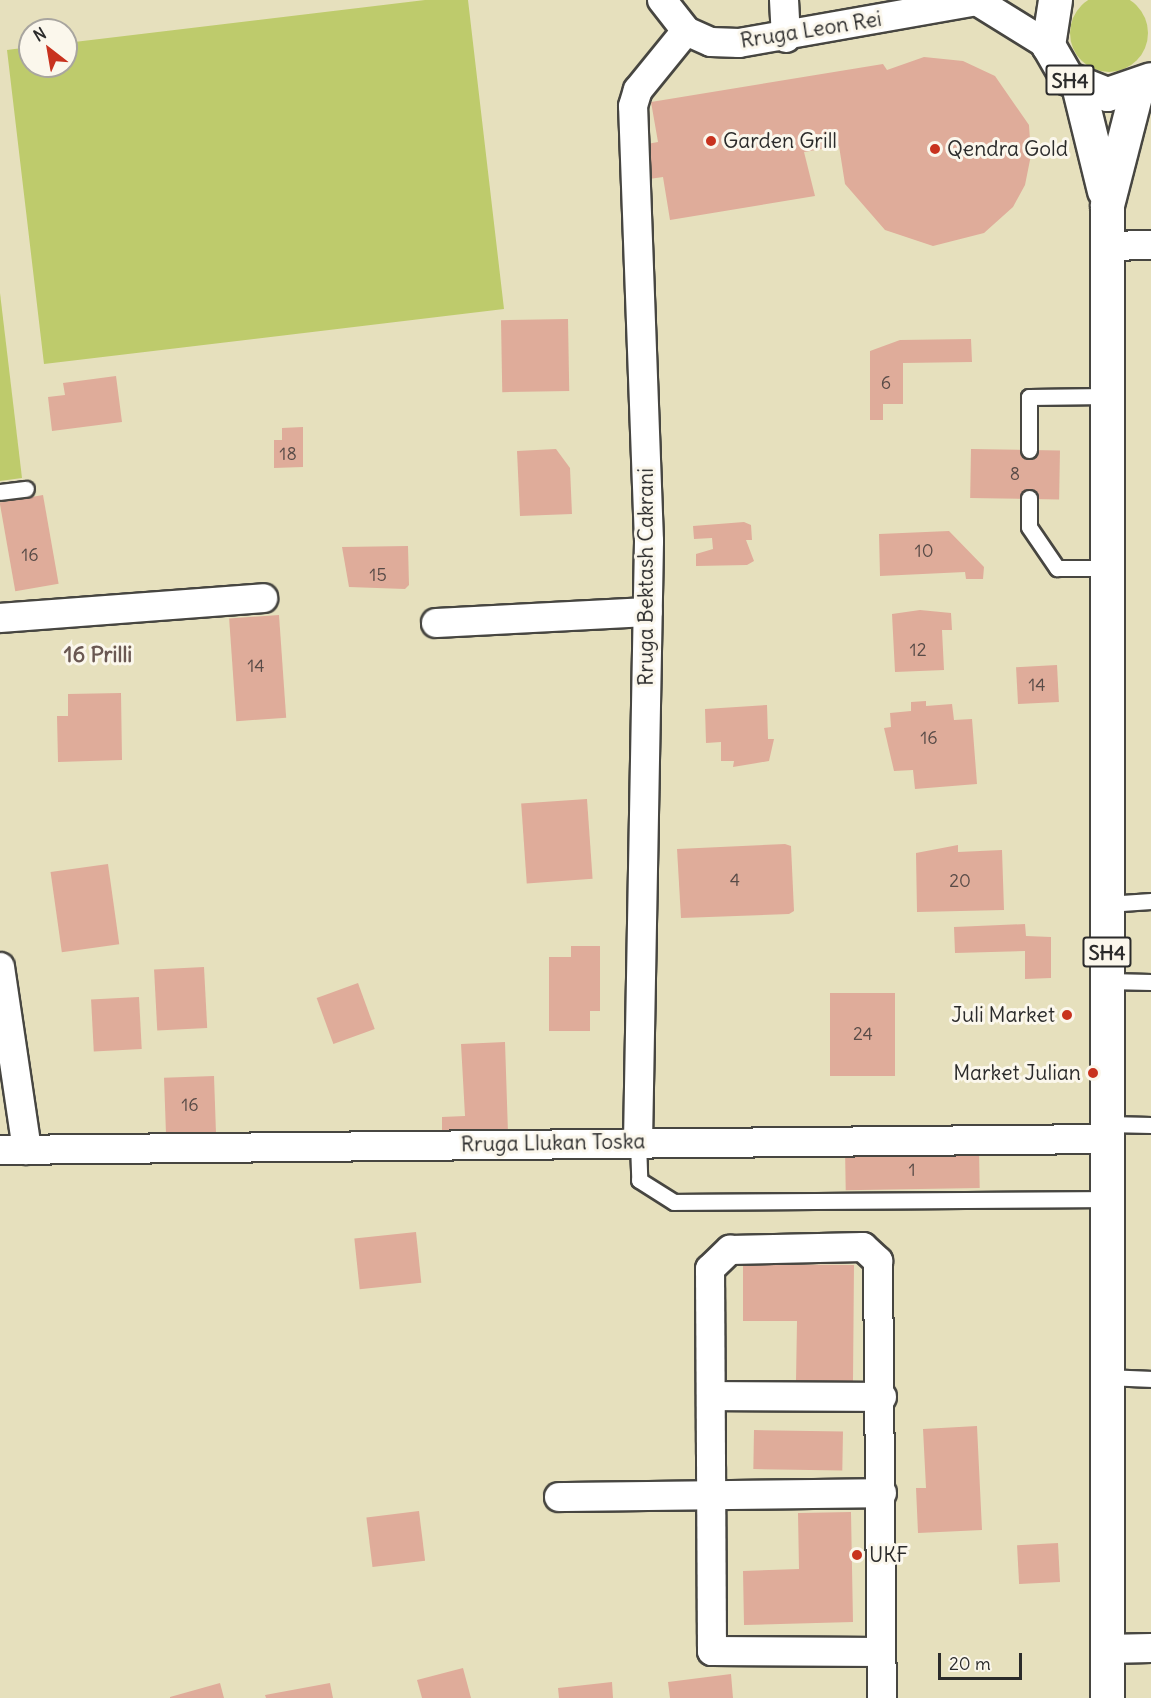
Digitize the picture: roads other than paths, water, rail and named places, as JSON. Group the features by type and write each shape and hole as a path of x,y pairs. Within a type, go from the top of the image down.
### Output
{"main road":[{"name":"SH4","path":"1055,0 1048,45 1059,68 1077,85 1107,94 1144,83"},
{"name":"SH4","path":"1107,205 1144,83"},
{"name":"SH4","path":"1077,85 1107,205 1107,1698"}],"street":[{"path":"662,0 686,31"},
{"path":"784,0 786,38"},
{"path":"981,1 1048,45"},
{"name":"Rruga Leon Rei","path":"686,31 711,42 786,38 981,1"},
{"name":"Rruga Bektash Cakrani","path":"638,1142 648,612 633,106 638,90 686,31"},
{"path":"1107,246 1151,245"},
{"path":"0,618 263,598"},
{"path":"436,623 648,612"},
{"path":"0,967 14,1150"},
{"name":"Rruga Llukan Toska","path":"14,1150 638,1142 1107,1131"},
{"path":"882,1652 712,1651 710,1269 715,1259 730,1250 862,1247 873,1252 881,1276 882,1397 882,1493 882,1652 882,1698"},
{"path":"711,1396 882,1397"},
{"path":"559,1497 710,1492 882,1493"},
{"path":"1107,1649 1151,1648"}],"lane":[{"path":"1029,450 1029,397 1107,396"},
{"path":"0,492 26,489"},
{"path":"1029,498 1029,527 1057,568 1107,568"},
{"path":"1107,904 1151,902"},
{"path":"1107,981 1151,982"},
{"path":"1107,1131 1151,1125"},
{"path":"638,1142 639,1180 674,1202 1107,1199"},
{"path":"1107,1377 1151,1379"}],"place":[{"name":"Garden Grill","path":"711,141"},
{"name":"Qendra Gold","path":"935,149"},
{"name":"Juli Market","path":"1067,1015"},
{"name":"Market Julian","path":"1093,1073"},
{"name":"UKF","path":"857,1555"}],"district":[{"name":"16 Prilli","path":"98,655"}]}
